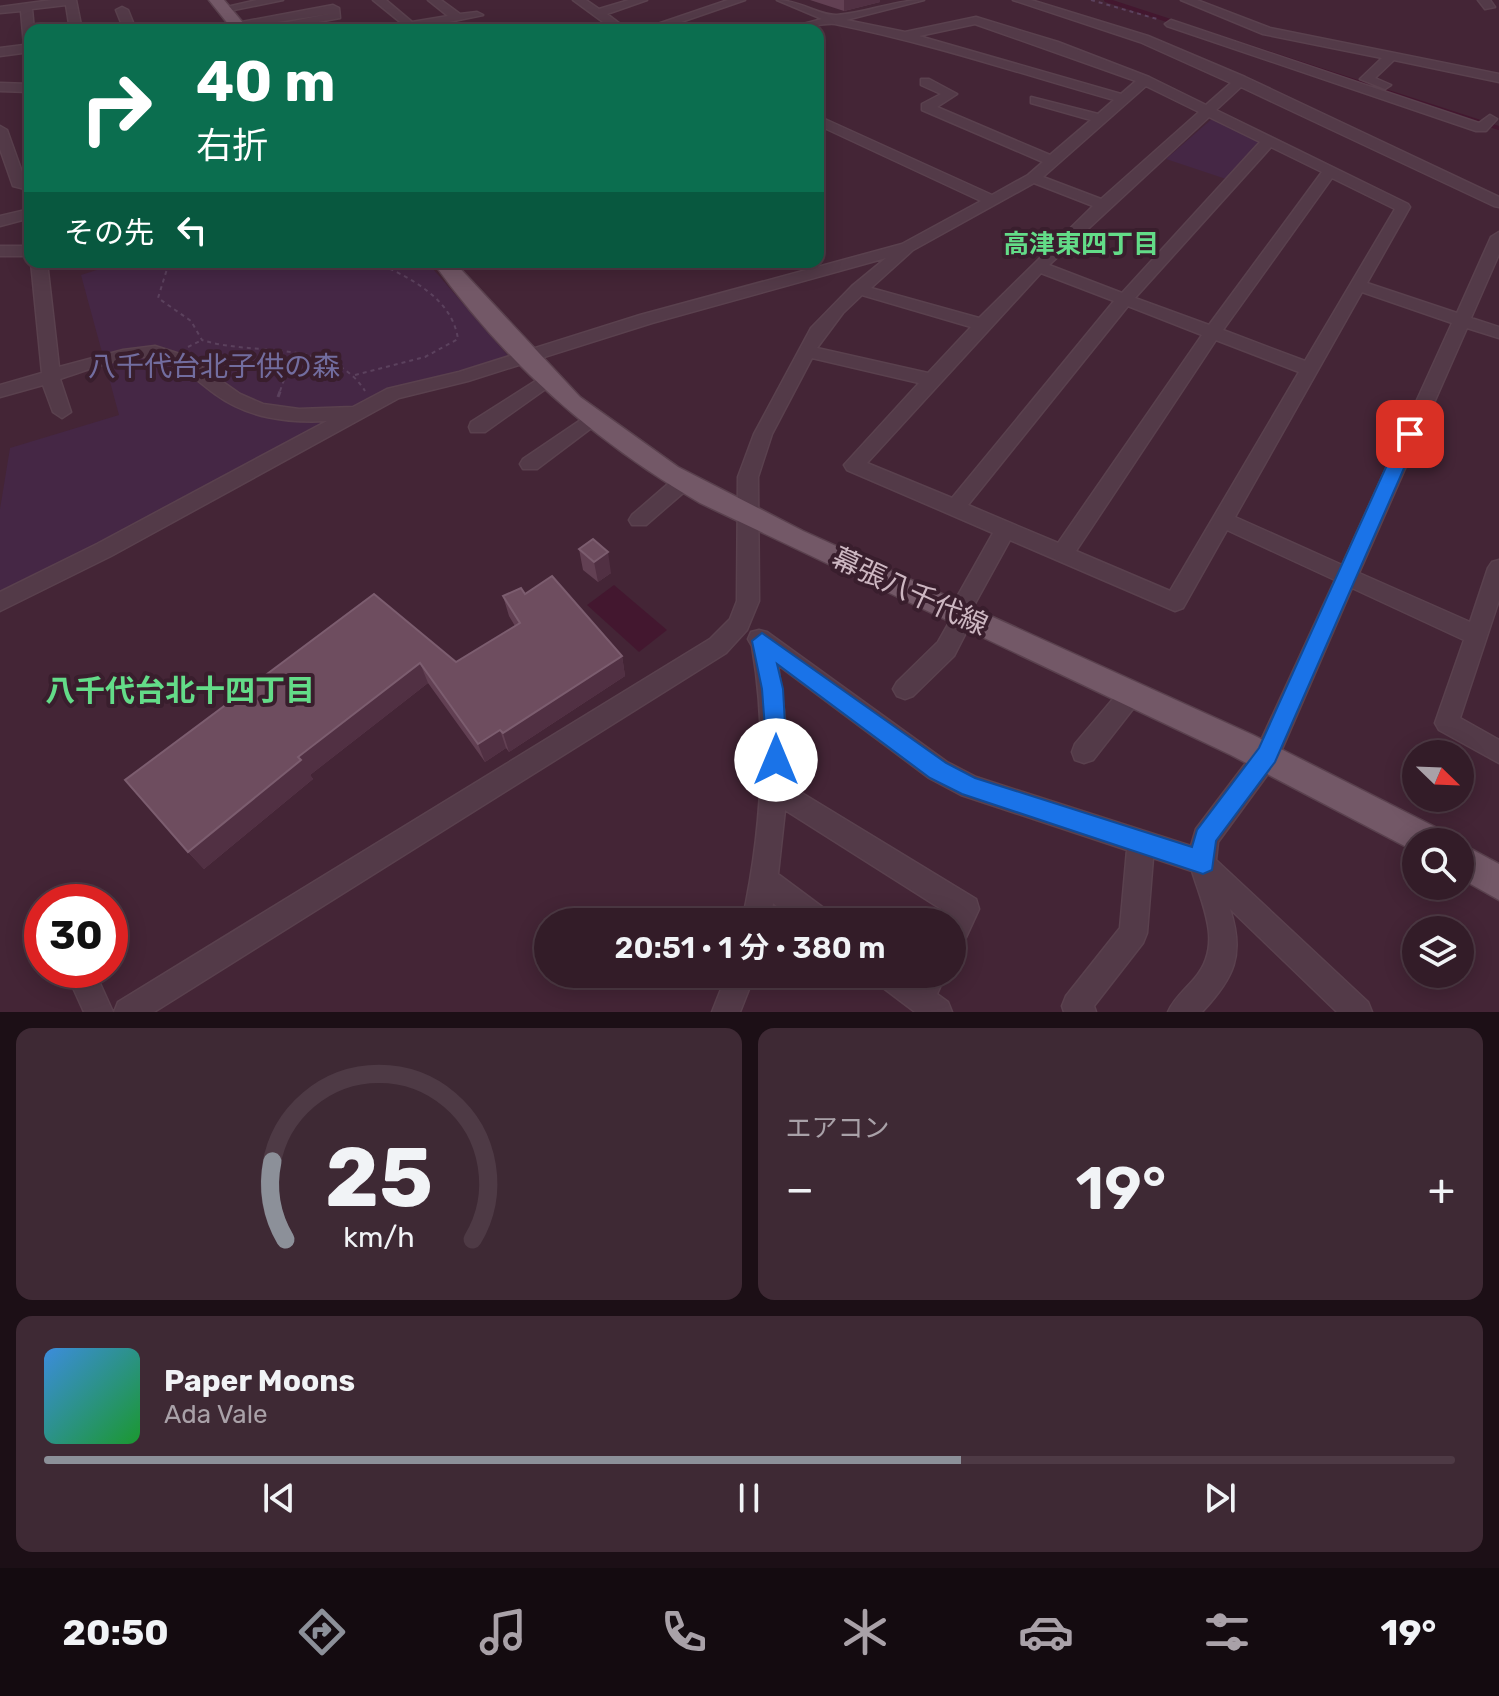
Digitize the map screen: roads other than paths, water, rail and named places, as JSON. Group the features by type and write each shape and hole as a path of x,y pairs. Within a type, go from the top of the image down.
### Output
{"main road":[{"path":"220,5 236,24"},
{"name":"幕張八千代線","path":"448,268 548,379 591,419 683,482 1267,755 1405,828"},
{"path":"1474,868 1499,883"}],"street":[{"path":"220,5 277,0"},
{"path":"379,0 408,24"},
{"path":"434,0 457,18"},
{"path":"579,0 614,24"},
{"path":"598,13 641,0"},
{"path":"665,24 739,0"},
{"path":"783,0 837,20 905,36 1123,99"},
{"path":"817,24 918,0"},
{"path":"1019,0 1144,39 1241,80 1499,203"},
{"path":"1187,0 1247,26 1499,78"},
{"path":"0,10 71,1 75,24"},
{"path":"1144,39 1201,5"},
{"path":"26,7 28,24"},
{"path":"254,24 333,8 336,16 289,24"},
{"path":"122,10 128,24"},
{"path":"422,24 477,15"},
{"path":"905,36 976,20 1145,80 1209,110 1403,207 1175,602 854,465 1039,267 1103,205 1209,110 1241,80"},
{"path":"1174,22 1490,123"},
{"path":"0,52 24,49"},
{"path":"1393,55 1366,79 1490,123"},
{"path":"128,1012 718,646 739,624 748,601 748,477 763,434 817,332 858,289 908,247 1033,178 1145,80"},
{"path":"925,82 951,94 927,107 1052,161"},
{"path":"0,87 24,88"},
{"path":"1036,100 1100,119"},
{"path":"824,123 992,200"},
{"path":"0,130 20,186"},
{"path":"955,508 1125,299 1269,141"},
{"path":"1063,553 1213,332 1330,171"},
{"path":"1033,178 1103,205"},
{"path":"0,221 24,215"},
{"path":"1182,1012 1207,986 1222,962 1225,935 1203,864 1205,838 1267,755 1499,237"},
{"path":"0,602 104,550 393,393 908,247"},
{"path":"0,251 24,251"},
{"path":"1039,267 1309,369"},
{"path":"45,268 52,384 62,412"},
{"path":"1358,285 1499,333"},
{"path":"858,289 985,325"},
{"path":"806,351 934,380"},
{"path":"0,391 118,358 156,352 177,359 243,403 272,413 302,417 366,408"},
{"path":"478,427 548,379"},
{"path":"530,464 591,419"},
{"path":"639,520 683,482"},
{"path":"1223,520 1476,635"},
{"path":"905,689 946,649 1006,529"},
{"path":"1499,568 1447,723 1499,752"},
{"path":"739,624 938,770 970,787 1203,864 1358,1012"},
{"path":"759,908 766,881 777,731 762,641"},
{"path":"1084,752 1132,693"},
{"path":"775,790 964,908"},
{"path":"1082,1012 1076,1006 1133,933 1141,844"},
{"path":"766,881 801,908"},
{"path":"88,988 99,1012"},
{"path":"726,1012 735,988"}],"waterway":[{"path":"1106,0 1499,128"}],"district":[{"name":"高津東四丁目","path":"1081,244"},
{"name":"八千代台北十四丁目","path":"180,691"}],"park label":[{"name":"八千代台北子供の森","path":"214,366"}]}
